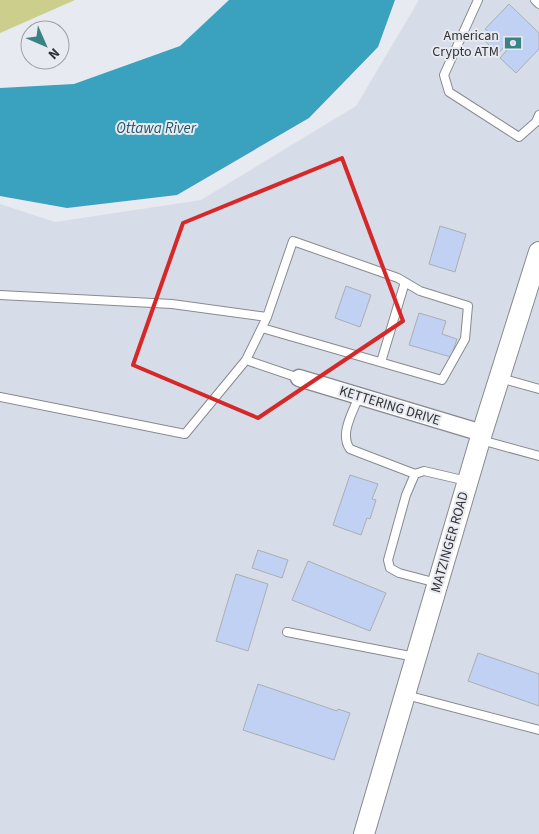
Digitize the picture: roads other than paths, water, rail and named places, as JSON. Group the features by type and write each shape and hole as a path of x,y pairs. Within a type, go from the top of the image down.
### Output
{"street":[{"name":"MATZINGER ROAD","path":"364,834 467,481 499,378 534,286 539,252"},
{"name":"KETTERING DRIVE","path":"299,378 481,436"}],"lane":[{"path":"478,0 444,75 449,92 518,137 536,122 539,115"},
{"path":"535,0 539,4"},
{"path":"0,397 185,434 246,360 267,317 293,241 398,278 420,291 468,306 465,339 442,380 262,328"},
{"path":"381,362 405,282"},
{"path":"0,295 172,304 267,317"},
{"path":"246,360 299,378"},
{"path":"499,378 539,388"},
{"path":"359,396 345,436 350,449 415,474 424,471 467,481"},
{"path":"481,436 539,456"},
{"path":"415,474 406,495 388,560 390,568 399,573 437,583"},
{"path":"287,632 415,657"},
{"path":"404,695 539,730"}],"water":[{"name":"Ottawa River","path":"229,0 395,0 378,47 309,118 177,195 67,208 0,196 0,88 74,84 180,46"}],"place":[{"name":"American Crypto ATM","path":"513,43"}]}
